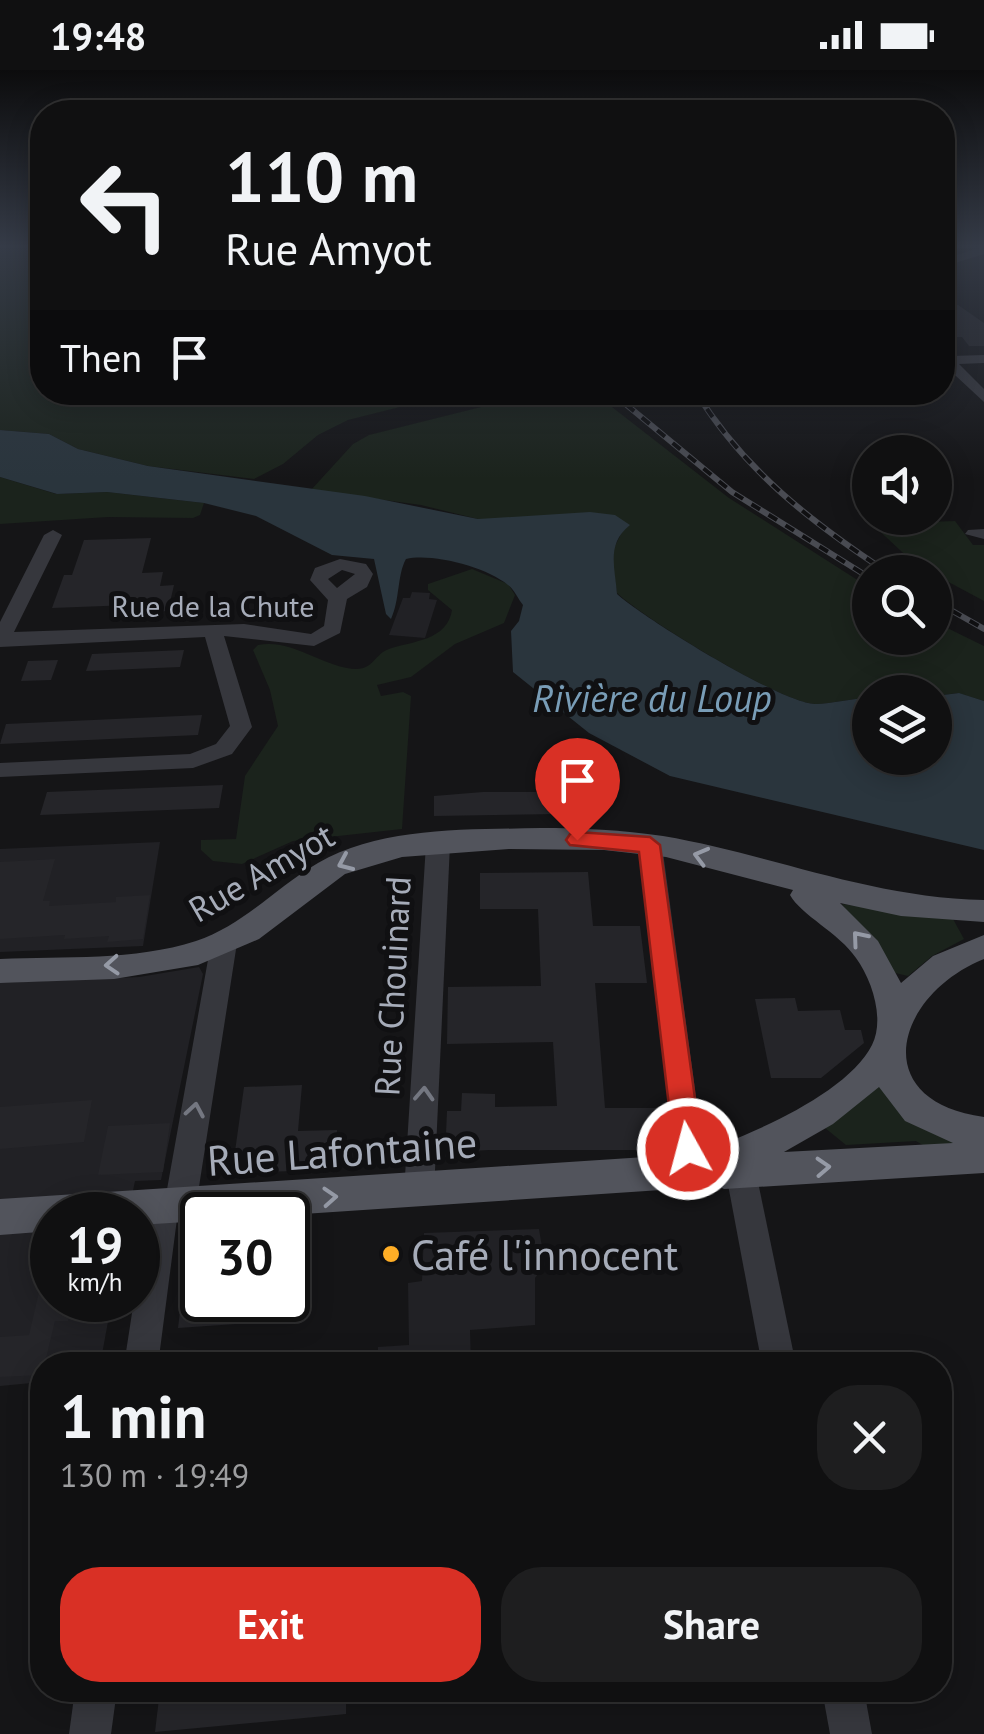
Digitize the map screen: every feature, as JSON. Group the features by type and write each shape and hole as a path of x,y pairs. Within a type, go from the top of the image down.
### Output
{"main road":[{"name":"Rue Amyot","path":"0,971 159,961 224,944 264,920 312,881 354,857 388,848 577,840 650,845 782,880"},
{"path":"782,880 899,906 984,911"},
{"path":"782,880 827,908 857,934 881,972 891,1038 890,1074 913,1108 942,1125 984,1133"},
{"path":"740,1165 844,1094 875,1067 908,999 929,974 984,947"},
{"name":"Rue Lafontaine","path":"0,1218 419,1192 740,1165 984,1157"}],"street":[{"path":"955,357 984,359"},
{"path":"955,367 984,398"},
{"path":"1,639 54,535"},
{"name":"Rue de la Chute","path":"1,639 244,630 320,639 333,629 337,598"},
{"path":"0,770 176,763 224,750 240,727 236,698 217,659 214,632"},
{"name":"Rue Chouinard","path":"419,1192 438,844"},
{"path":"650,845 691,1171"},
{"path":"143,1352 224,944"},
{"path":"740,1165 776,1352"},
{"path":"90,1734 94,1702"},
{"path":"845,1702 851,1734"}],"shaded area":[{"path":"0,324 30,324 30,405 408,405 348,420 318,435 283,464 254,479 148,466 78,449 49,434 0,430"},
{"path":"489,405 609,405 729,498 852,577 852,655 952,655 952,630 984,646 984,701 952,694 952,675 852,675 852,700 815,704 798,700 714,658 617,593 611,554 622,532 478,519 421,505 311,490 353,444 369,435"},
{"path":"0,477 56,494 107,492 204,503 200,515 193,518 108,517 0,524"},
{"path":"952,521 973,545 984,545 984,601 952,584 952,555 905,555 884,535 952,535"},
{"path":"472,569 508,584 515,595 504,623 455,644 411,677 377,685 381,696 403,692 411,696 402,829 293,841 242,864 213,861 201,850 201,840 236,839 245,776 278,726 270,690 253,650 258,645 271,644 296,649 332,664 362,668 385,651 427,638 443,628 452,610 428,590 428,584"},
{"path":"412,592 430,593 429,599 437,600 425,638 389,635 403,598 410,598"},
{"path":"160,842 143,946 0,952 0,849"},
{"path":"842,904 953,919 964,939 932,956 908,976 891,972"},
{"path":"199,967 203,974 161,1180 135,1181 133,1192 30,1192 30,1322 108,1322 102,1352 30,1352 30,1383 0,1386 0,983 139,977"},
{"path":"879,1083 968,1141 926,1147 916,1141 846,1145 819,1123"},
{"path":"539,1229 545,1265 535,1278 535,1325 470,1330 471,1352 378,1352 378,1347 409,1345 408,1283 422,1281 424,1233"}],"water":[{"name":"Rivière du Loup","path":"0,430 49,434 78,449 148,466 365,496 478,519 590,512 615,515 630,525 615,548 617,594 655,622 774,690 815,704 852,700 852,775 952,775 952,694 984,701 984,850 670,776 589,733 513,672 511,631 519,621 523,605 510,587 487,572 444,560 406,559 391,619 386,614 374,559 332,555 256,516 204,503 107,492 57,494 0,477"}],"building":[{"path":"955,324 984,324 984,346 969,346 962,337 955,337"},
{"path":"151,538 142,573 163,572 160,586 174,585 168,611 128,613 130,605 52,608 64,575 72,575 84,540"},
{"path":"184,650 180,667 86,671 92,654"},
{"path":"58,660 51,680 21,681 28,661"},
{"path":"202,715 198,735 0,744 6,724"},
{"path":"223,785 219,808 40,815 47,792"},
{"path":"556,792 557,814 434,816 434,796"},
{"path":"55,859 43,901 50,901 49,906 116,902 116,897 150,895 143,939 107,942 109,936 64,939 65,935 0,939 0,862"},
{"path":"588,872 593,926 640,926 647,983 595,983 605,1108 664,1108 670,1150 489,1150 469,1151 468,1157 445,1157 447,1111 461,1111 462,1093 495,1094 495,1107 557,1106 553,1042 447,1044 448,987 541,986 538,909 480,909 480,873"},
{"path":"795,998 798,1011 840,1010 845,1030 861,1030 864,1043 821,1078 771,1078 755,999"},
{"path":"302,1085 298,1131 337,1130 335,1160 295,1162 294,1171 232,1173 244,1087"},
{"path":"92,1100 84,1142 0,1149 0,1107"},
{"path":"170,1123 163,1172 98,1175 108,1126"},
{"path":"180,1311 180,1322 236,1322 236,1324 178,1328"},
{"path":"32,1322 55,1322 48,1352 30,1352 30,1376 0,1377 0,1337 29,1335"},
{"path":"159,1702 346,1702 346,1714 155,1732"}],"railway":[{"path":"627,405 732,492 852,567"},
{"path":"705,405 757,470 806,514 862,555"},
{"path":"952,611 984,629"}],"place":[{"name":"Café l'innocent","path":"391,1254"}],"route":[{"path":"577,840 650,845 688,1149"}]}
